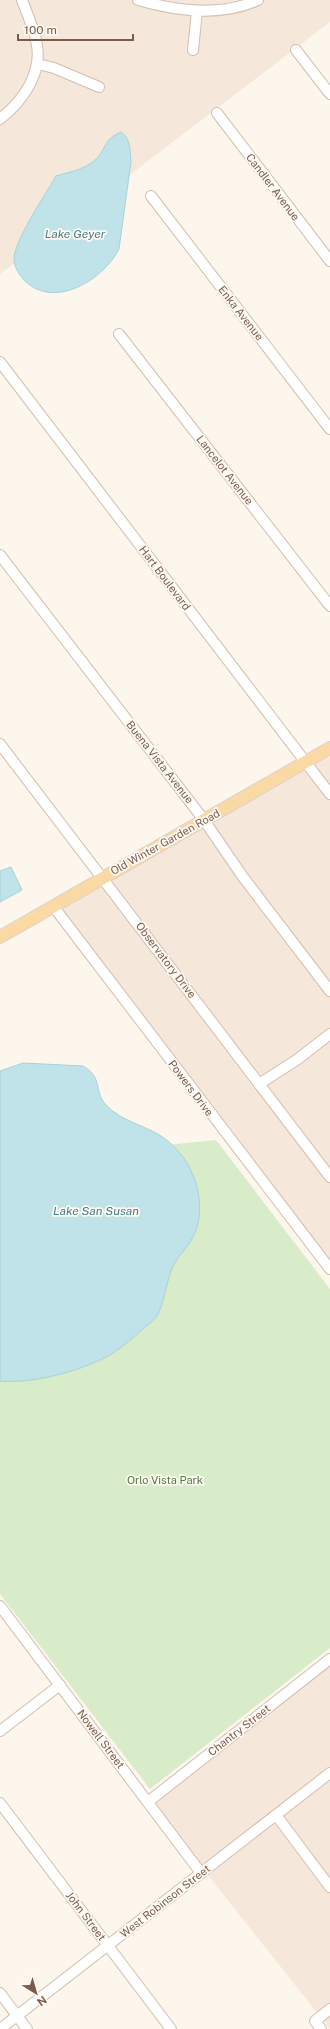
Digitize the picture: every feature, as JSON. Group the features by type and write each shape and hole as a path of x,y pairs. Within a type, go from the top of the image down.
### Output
{"main road":[{"name":"Old Winter Garden Road","path":"0,937 102,877 330,748"}],"street":[{"path":"0,119 26,93 38,64 37,41 22,0"},
{"path":"138,0 166,8 197,11 222,9 249,4 258,0"},
{"path":"193,50 197,11"},
{"path":"296,50 330,94"},
{"path":"38,64 54,68 99,87"},
{"name":"Candler Avenue","path":"217,113 330,261"},
{"name":"Enka Avenue","path":"151,196 330,429"},
{"name":"Lancelot Avenue","path":"119,334 330,606"},
{"name":"Hart Boulevard","path":"0,362 330,794"},
{"name":"Buena Vista Avenue","path":"0,555 204,820 244,877 330,991"},
{"name":"Observatory Drive","path":"0,744 330,1177"},
{"name":"Powers Drive","path":"53,906 330,1269"},
{"path":"259,1084 298,1059 330,1034"},
{"name":"Nowell Street","path":"0,1606 149,1801 201,1873"},
{"name":"Chantry Street","path":"149,1801 330,1659"},
{"path":"0,1731 60,1685"},
{"name":"West Robinson Street","path":"0,2029 330,1773"},
{"name":"John Street","path":"0,1803 171,2029"},
{"path":"276,1815 330,1887"},
{"path":"0,1994 27,2029"},
{"path":"318,2025 330,2009"}],"shaded area":[{"path":"0,0 330,0 330,22 0,274"},
{"path":"330,757 330,1271 53,906"},
{"path":"330,1660 330,2029 149,1801"}],"green space":[{"name":"Orlo Vista Park","path":"216,1140 330,1289 330,1648 150,1789 0,1594 0,1365 136,1148"}],"water":[{"name":"Lake Geyer","path":"121,132 128,141 131,162 119,249 102,271 91,280 78,287 64,292 50,292 37,289 23,279 14,263 15,252 24,230 56,176 90,164 98,157 111,138"},
{"path":"11,867 22,890 0,902 0,871"},
{"name":"Lake San Susan","path":"23,1063 83,1066 94,1075 102,1100 112,1111 127,1120 158,1134 172,1145 180,1154 190,1168 195,1181 200,1205 196,1230 189,1244 171,1270 162,1304 157,1316 129,1342 106,1357 89,1365 64,1373 24,1381 0,1381 0,1071"}]}
